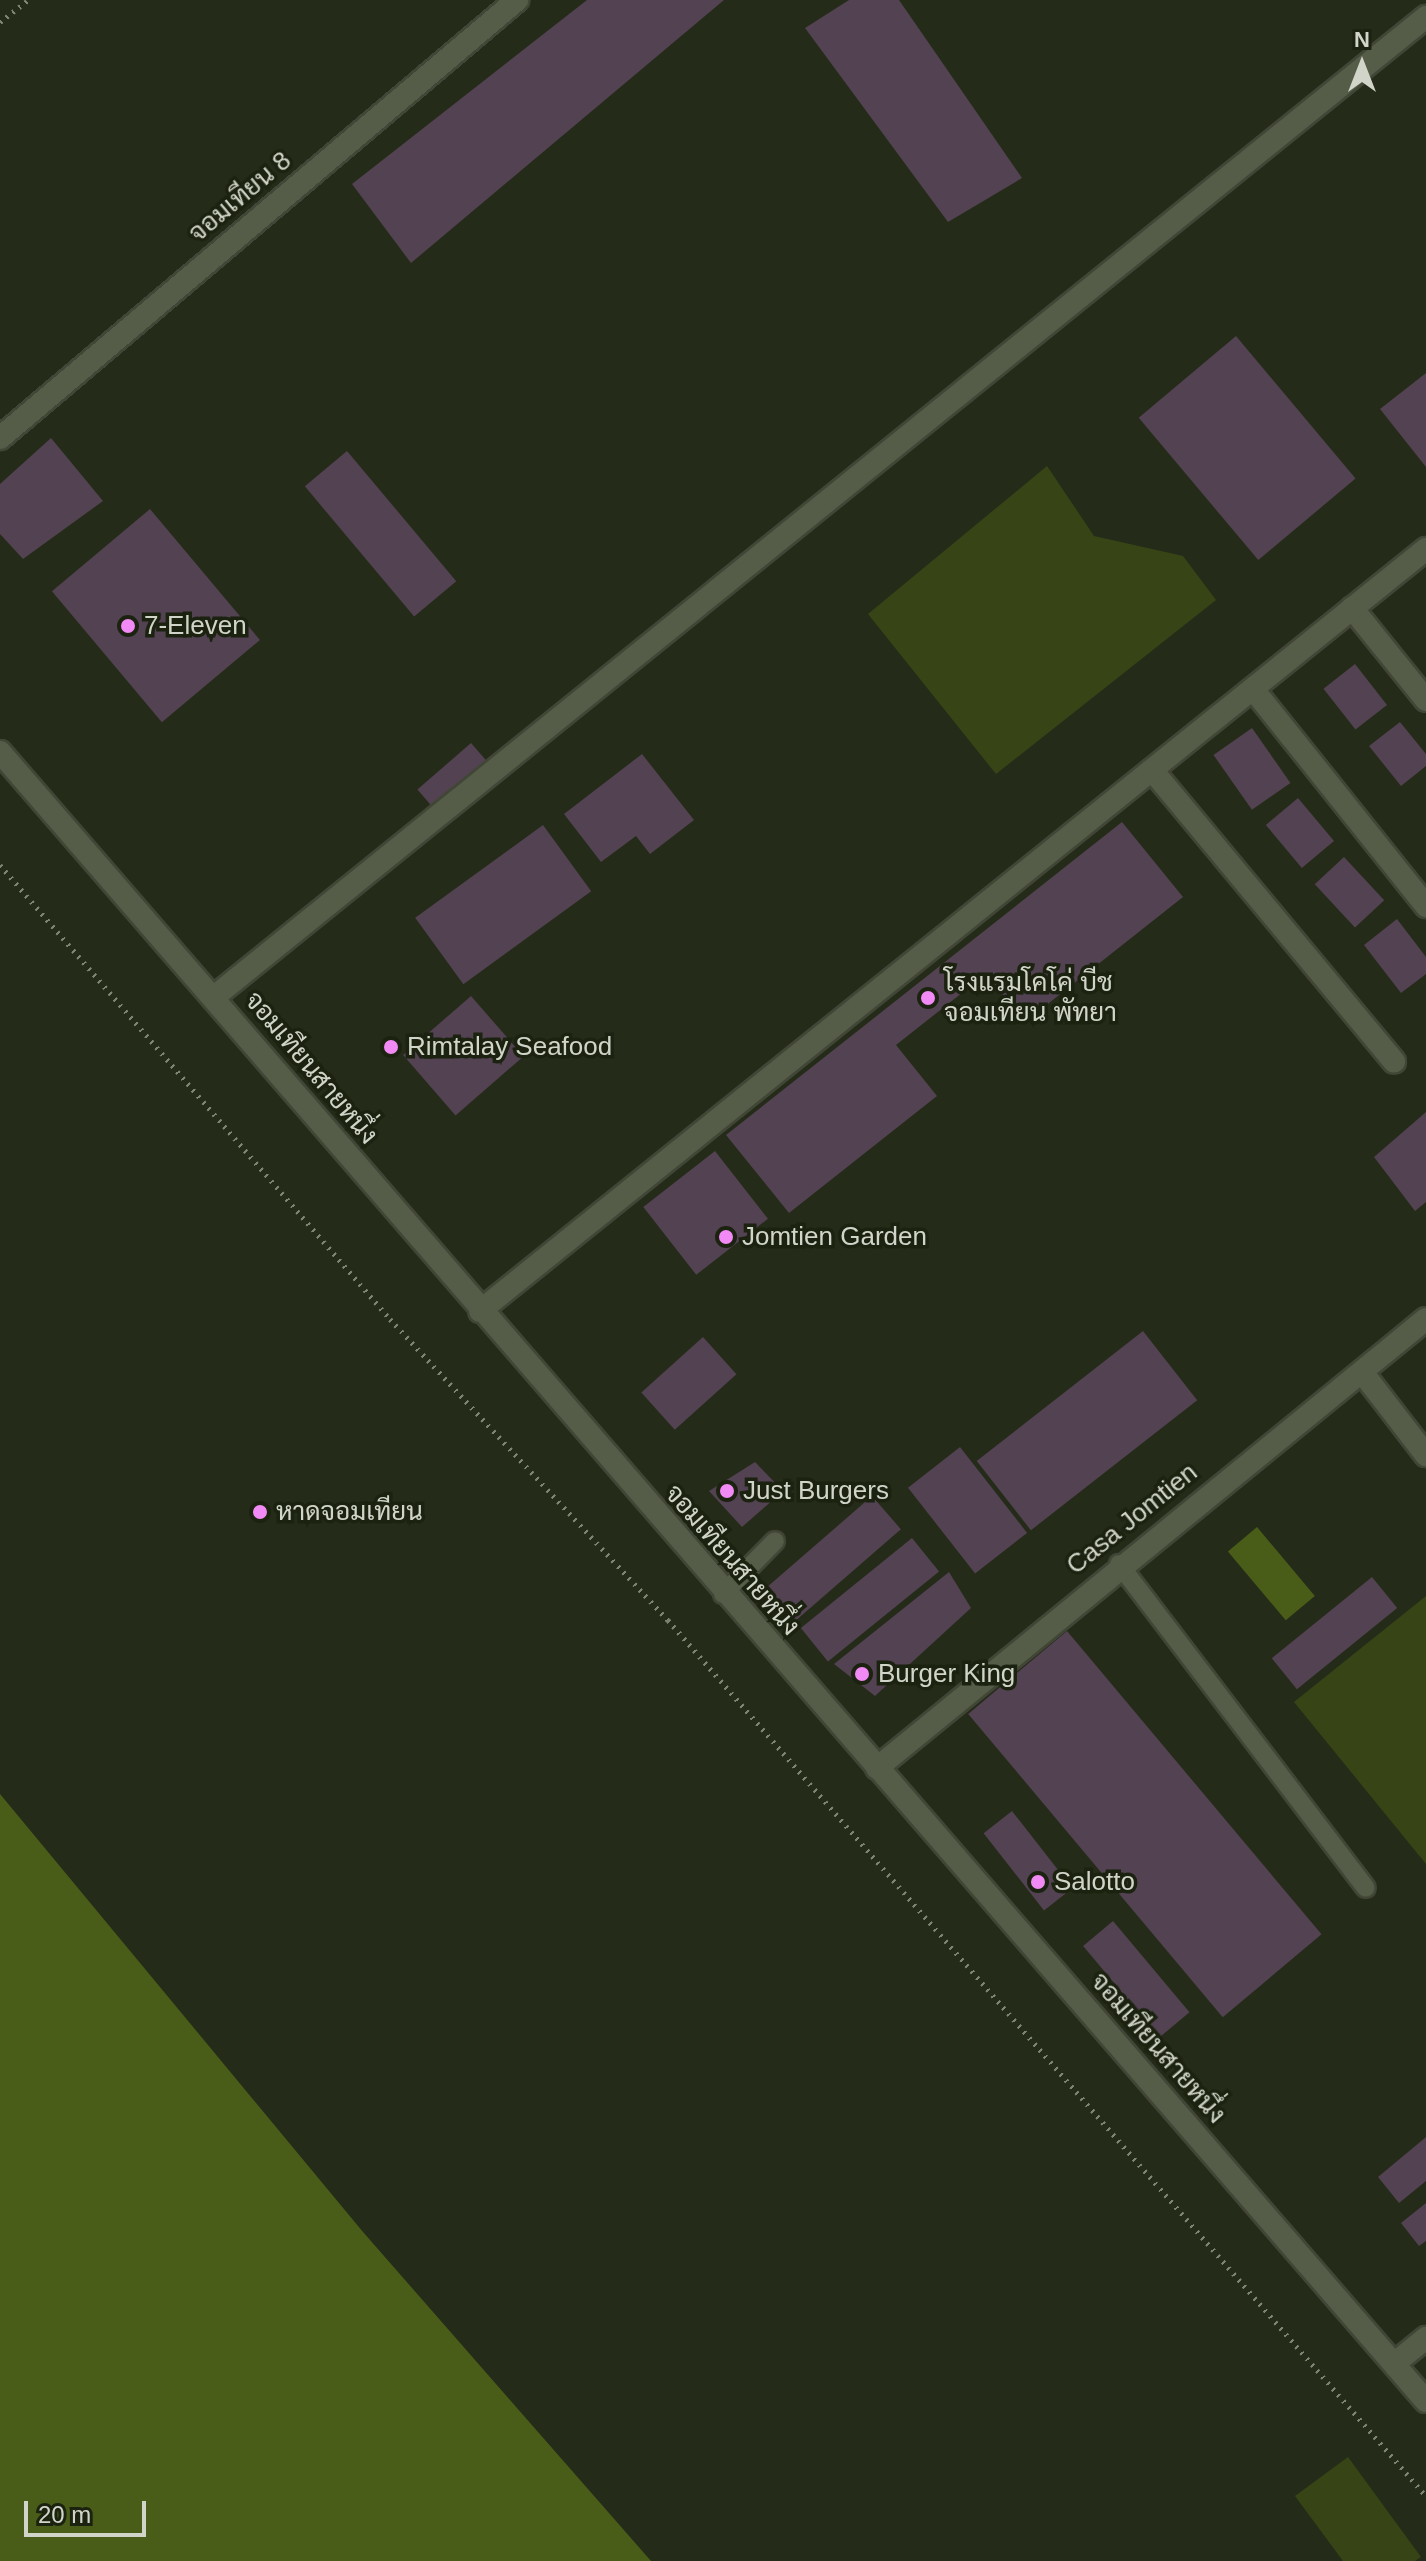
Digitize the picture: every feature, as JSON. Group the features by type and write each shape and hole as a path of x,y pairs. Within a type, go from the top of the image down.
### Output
{"street":[{"name":"จอมเทียน 8","path":"0,438 517,0"},
{"path":"214,997 1426,17"},
{"path":"480,1311 1426,549"},
{"path":"1352,608 1426,700"},
{"path":"1253,689 1426,906"},
{"name":"จอมเทียนสายหนึ่ง","path":"0,752 214,997 723,1594 1426,2401"},
{"path":"1152,770 1394,1062"},
{"name":"Casa Jomtien","path":"877,1768 1119,1564 1426,1319"},
{"path":"1362,1372 1426,1455"},
{"path":"1395,2363 1426,2338"}],"lane":[{"path":"723,1594 775,1541"},
{"path":"1119,1564 1366,1888"}],"path":[{"path":"0,22 28,0"},
{"path":"0,865 390,1319 689,1644 1426,2496"}],"shaded area":[{"path":"1047,466 1094,536 1183,556 1216,600 996,774 868,614"},
{"path":"1257,1527 1315,1596 1286,1620 1228,1551"},
{"path":"1426,1596 1426,1864 1294,1702"},
{"path":"0,1794 363,2232 651,2561 0,2561"},
{"path":"1348,2457 1421,2557 1415,2561 1343,2561 1295,2496"}],"building":[{"path":"587,0 724,0 411,263 352,184"},
{"path":"849,0 899,0 1022,178 948,222 805,28"},
{"path":"1236,336 1356,478 1258,560 1139,418"},
{"path":"1426,373 1426,467 1380,409"},
{"path":"51,438 103,501 23,559 0,534 0,484"},
{"path":"347,451 456,581 414,617 305,486"},
{"path":"150,509 260,640 162,722 52,591"},
{"path":"1355,664 1387,705 1355,730 1323,689"},
{"path":"1400,722 1426,754 1426,766 1401,786 1369,746"},
{"path":"1252,728 1290,783 1252,810 1213,755"},
{"path":"471,743 490,765 436,811 417,790"},
{"path":"642,754 694,820 650,854 636,836 601,862 564,814"},
{"path":"1298,798 1334,841 1302,868 1266,825"},
{"name":"โรงแรมโคโค่ บีช จอมเทียน พัทยา","path":"1122,822 1183,897 1025,1022 986,974 896,1045 937,1096 789,1213 726,1135"},
{"path":"543,825 591,891 463,984 415,918"},
{"path":"1344,857 1384,900 1355,927 1315,884"},
{"path":"1397,919 1426,957 1426,974 1401,993 1364,945"},
{"path":"471,996 523,1056 456,1115 403,1055"},
{"path":"1426,1112 1426,1202 1415,1211 1374,1157"},
{"path":"715,1151 768,1219 696,1275 643,1207"},
{"path":"1143,1331 1197,1400 1031,1530 977,1461"},
{"path":"703,1337 736,1374 675,1430 641,1393"},
{"path":"960,1447 1027,1533 975,1574 908,1488"},
{"path":"755,1462 783,1491 742,1527 709,1491"},
{"path":"872,1496 901,1529 795,1621 766,1588"},
{"path":"912,1538 939,1571 828,1661 801,1628"},
{"path":"949,1572 971,1608 875,1696 834,1664"},
{"path":"1372,1577 1397,1608 1297,1689 1272,1658"},
{"path":"1067,1631 1322,1934 1223,2017 968,1714"},
{"path":"1012,1811 1072,1888 1044,1910 984,1833"},
{"path":"1113,1921 1189,2012 1160,2037 1083,1946"},
{"path":"1426,2137 1426,2181 1399,2203 1378,2177"},
{"path":"1426,2203 1426,2241 1419,2246 1401,2223"}],"place":[{"name":"7-Eleven","path":"128,626"},
{"name":"โรงแรมโคโค่ บีช จอมเทียน พัทยา","path":"928,998"},
{"name":"Rimtalay Seafood","path":"391,1047"},
{"name":"Jomtien Garden","path":"726,1237"},
{"name":"Just Burgers","path":"727,1491"},
{"name":"หาดจอมเทียน","path":"260,1512"},
{"name":"Burger King","path":"862,1674"},
{"name":"Salotto","path":"1038,1882"}]}
